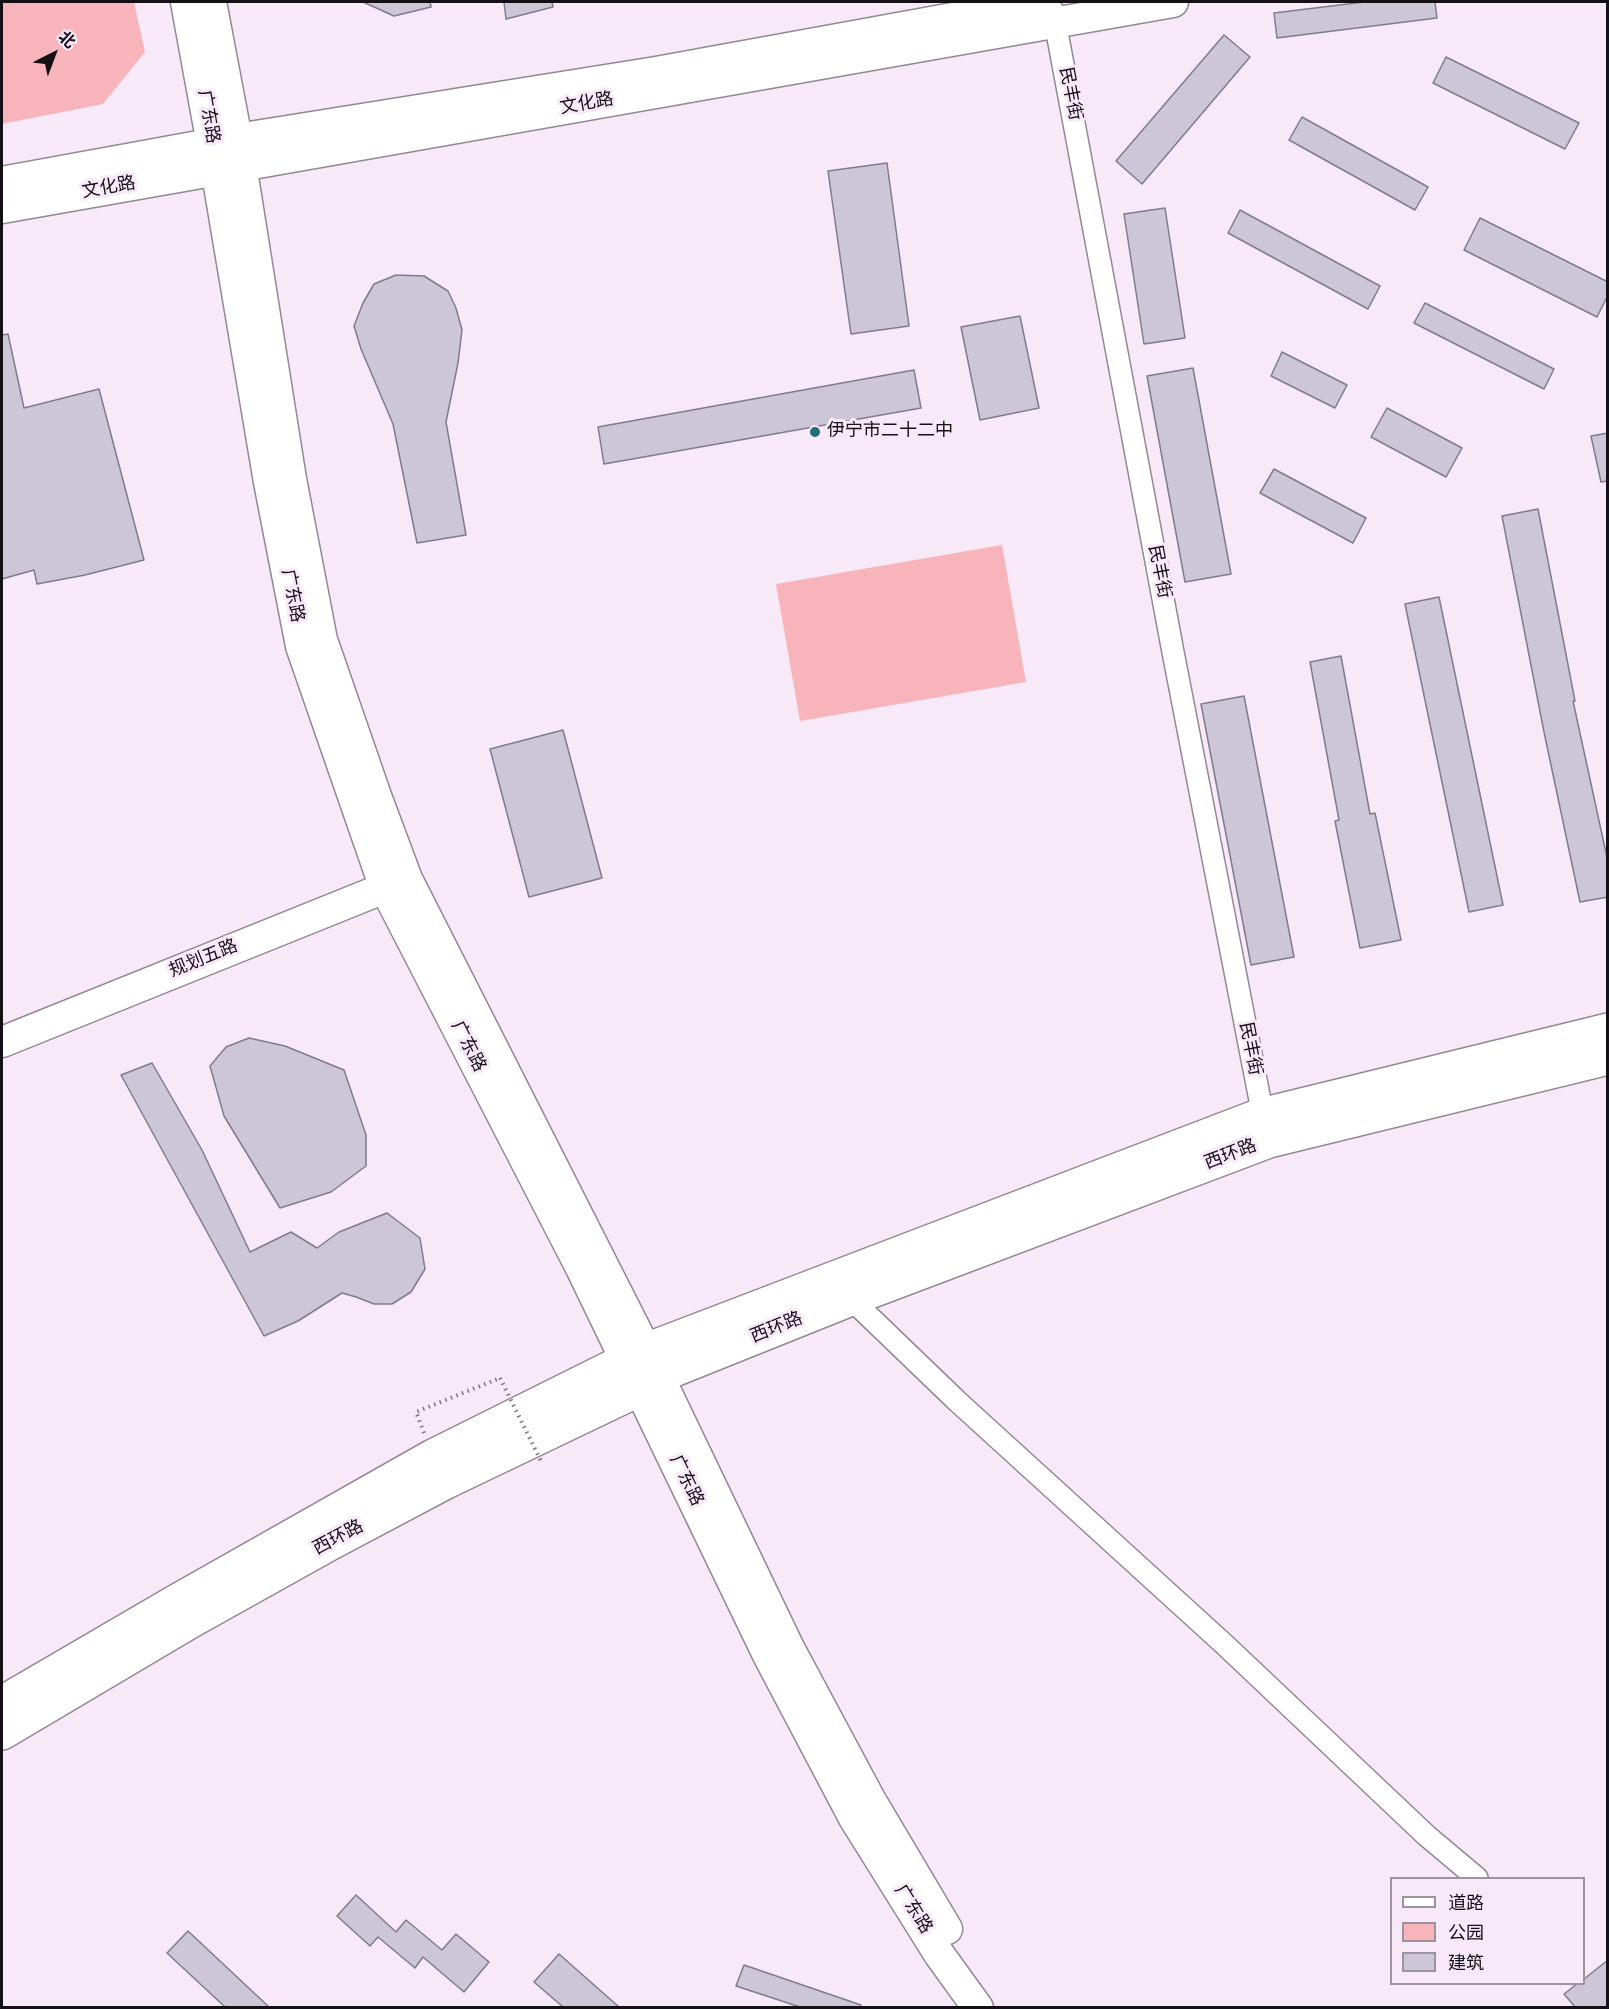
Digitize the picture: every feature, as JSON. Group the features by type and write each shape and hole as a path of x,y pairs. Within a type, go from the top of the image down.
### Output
{"main road":[{"name":"西环路","path":"2,1703 432,1456 643,1368 1265,1128 1608,1030"},
{"name":"西环路","path":"2,1733 190,1621 446,1482 643,1368 851,1299 1265,1128 1608,1058"}],"street":[{"name":"广东路","path":"186,2 226,154"},
{"name":"广东路","path":"211,2 226,154 269,483 301,646 396,883 643,1368 871,1801 957,1944 1002,2007"},
{"name":"文化路","path":"2,182 226,154 1049,9 1173,2"},
{"name":"民丰街","path":"1049,9 1265,1128"},
{"name":"文化路","path":"2,208 226,154"},
{"name":"规划五路","path":"2,1042 396,883"},
{"path":"851,1299 957,1401 1225,1645 1427,1836 1476,1877"},
{"name":"广东路","path":"643,1368 768,1655 854,1818 939,1953 978,2007"}],"path":[{"path":"416,1412 500,1378 541,1461"}],"green space":[{"path":"2,2 134,2 145,52 103,104 2,124"},
{"path":"1002,545 1026,682 800,721 776,584"}],"building":[{"path":"363,2 430,2 431,7 394,16"},
{"path":"504,2 552,2 553,7 506,19"},
{"path":"1364,2 1435,2 1437,18 1277,38 1274,13"},
{"path":"1224,35 1250,57 1142,184 1116,161"},
{"path":"1446,57 1579,123 1565,149 1433,83"},
{"path":"1302,117 1428,187 1415,210 1289,140"},
{"path":"887,163 909,326 851,334 828,171"},
{"path":"1165,208 1185,338 1144,344 1124,214"},
{"path":"1240,210 1380,286 1368,309 1228,233"},
{"path":"1480,218 1608,282 1608,295 1597,317 1464,250"},
{"path":"396,275 424,276 448,291 462,330 446,422 466,535 417,543 393,424 361,349 354,326 374,284"},
{"path":"1425,303 1554,369 1544,389 1414,323"},
{"path":"1020,316 1039,408 980,420 961,327"},
{"path":"8,334 24,408 99,389 144,560 37,584 34,570 2,579 2,335"},
{"path":"1282,352 1347,385 1335,408 1271,376"},
{"path":"1193,368 1231,574 1185,582 1147,376"},
{"path":"914,370 921,408 604,464 598,427"},
{"path":"1387,408 1462,448 1446,477 1371,437"},
{"path":"1608,433 1608,481 1601,482 1591,436"},
{"path":"1274,469 1366,518 1353,543 1260,493"},
{"path":"1538,509 1575,701 1573,701 1608,862 1608,897 1580,902 1502,516"},
{"path":"1439,597 1503,905 1469,912 1405,604"},
{"path":"1341,656 1370,814 1375,813 1401,940 1360,948 1335,821 1339,820 1310,662"},
{"path":"1244,696 1294,957 1251,965 1201,704"},
{"path":"563,730 602,878 529,897 490,749"},
{"path":"249,1038 285,1046 344,1070 366,1135 366,1166 331,1192 280,1208 224,1116 210,1066 226,1047"},
{"path":"152,1063 202,1150 250,1252 291,1232 317,1248 339,1232 387,1213 420,1238 425,1269 411,1292 392,1304 374,1304 342,1293 298,1321 264,1336 121,1075"},
{"path":"356,1895 396,1932 406,1920 442,1950 456,1934 489,1962 464,1992 423,1957 415,1968 378,1937 370,1946 337,1916"},
{"path":"188,1931 269,2007 225,2007 167,1953"},
{"path":"559,1954 619,2007 563,2007 534,1982"},
{"path":"1608,1960 1608,2007 1575,2007 1564,1994 1575,1985 1585,1985 1585,1978"},
{"path":"744,1965 861,2005 860,2007 800,2007 736,1986"}],"place":[{"name":"伊宁市二十二中","path":"815,432"}]}
